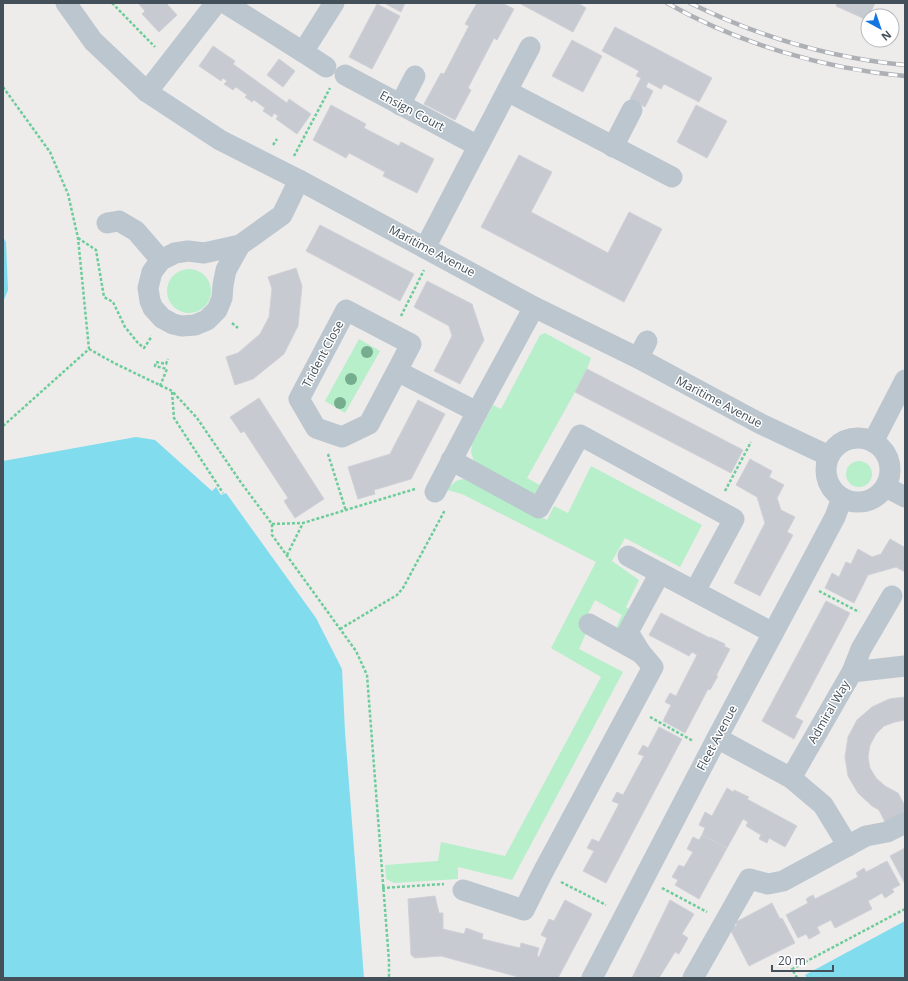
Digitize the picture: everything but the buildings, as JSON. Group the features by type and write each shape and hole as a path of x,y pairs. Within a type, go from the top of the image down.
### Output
{"street":[{"name":"Maritime Avenue","path":"66,3 93,41 147,92 220,140 299,180 426,257 534,307 642,349 761,424 829,456"},
{"path":"147,92 216,3"},
{"name":"Ensign Court","path":"225,3 303,52 334,76 400,105 478,146"},
{"path":"303,52 334,3"},
{"path":"426,257 478,146 530,47"},
{"path":"400,105 415,76"},
{"path":"507,91 672,177"},
{"path":"613,147 632,110"},
{"path":"240,245 226,270 222,298 217,310 207,320 195,325 182,326 173,324 162,318 153,308 150,301 148,288 152,272 161,260 175,253 188,251 204,253 240,245 282,215 299,180"},
{"path":"107,223 119,222 136,231 161,260"},
{"path":"440,500 451,460 534,307"},
{"name":"Trident Close","path":"346,310 391,334 411,344 369,424 342,437 316,428 299,399 346,310"},
{"path":"397,371 477,412"},
{"path":"873,442 905,380"},
{"path":"451,460 539,508 580,435 734,519 695,591"},
{"path":"853,438 863,438 873,442 881,448 887,456 890,466 890,477 886,487 880,494 871,500 852,502 842,498 829,484 826,475 826,465 829,456 835,448 843,442 853,438"},
{"path":"886,487 905,497"},
{"name":"Fleet Avenue","path":"592,978 835,517 842,498"},
{"path":"628,556 773,633"},
{"path":"463,890 524,910 653,667 641,653 628,632 660,573"},
{"path":"852,672 861,649 892,596"},
{"path":"589,624 641,653"},
{"name":"Admiral Way","path":"791,778 852,672 905,666"},
{"path":"714,744 791,778 823,805 848,846"},
{"path":"693,978 749,879 768,884 783,881 866,836 887,832 905,823"}],"path":[{"path":"112,3 155,47"},
{"path":"294,156 334,76"},
{"path":"3,87 50,152 68,194 78,238 89,349"},
{"path":"78,238 96,250 104,297 113,302 125,327 144,348 162,318"},
{"path":"391,334 426,257"},
{"path":"89,349 114,363 172,391 197,418 242,484 272,524 272,534 356,651 366,675 389,961 389,978"},
{"path":"3,426 89,349"},
{"path":"160,386 167,369 155,366 156,362 166,364 168,359"},
{"path":"172,391 174,418 223,493"},
{"path":"328,433 326,447 346,511"},
{"path":"709,506 753,440"},
{"path":"272,524 303,522 346,511 422,487 440,500 403,588 397,595 340,628"},
{"path":"287,555 303,522"},
{"path":"801,582 877,622"},
{"path":"631,707 714,744"},
{"path":"543,872 625,915"},
{"path":"644,878 725,922"},
{"path":"382,888 452,884 463,890"},
{"path":"797,978 792,969 905,909"}],"green space":[{"path":"185,269 193,269 198,270 205,275 210,282 210,300 205,307 198,312 185,313 177,310 170,303 167,295 167,287 170,279 177,272"},
{"path":"545,333 591,358 575,392 527,478 543,487 538,492 531,493 474,462 471,452 472,444 493,405 501,409 540,335"},
{"path":"359,339 380,351 345,413 325,401"},
{"path":"859,461 869,464 872,474 869,484 859,487 849,484 846,474 849,464"},
{"path":"591,466 702,525 680,567 625,538 612,561 639,580 626,607 630,610 619,630 616,628 622,615 595,600 580,630 586,633 579,649 623,672 512,880 458,867 458,879 394,883 386,879 385,865 438,861 441,842 505,856 601,677 551,648 596,562 462,494 447,490 458,480 472,480 547,520 554,506 568,513"}],"water":[{"path":"3,237 6,242 8,290 3,302"},
{"path":"136,437 155,440 212,491 216,487 221,495 226,493 316,618 342,669 345,732 364,978 3,978 3,461"},
{"path":"905,921 905,978 807,978 805,975"}],"railway":[{"path":"667,3 722,30 782,52 844,67 905,76"},
{"path":"690,3 741,26 794,44 849,57 905,65"}]}
